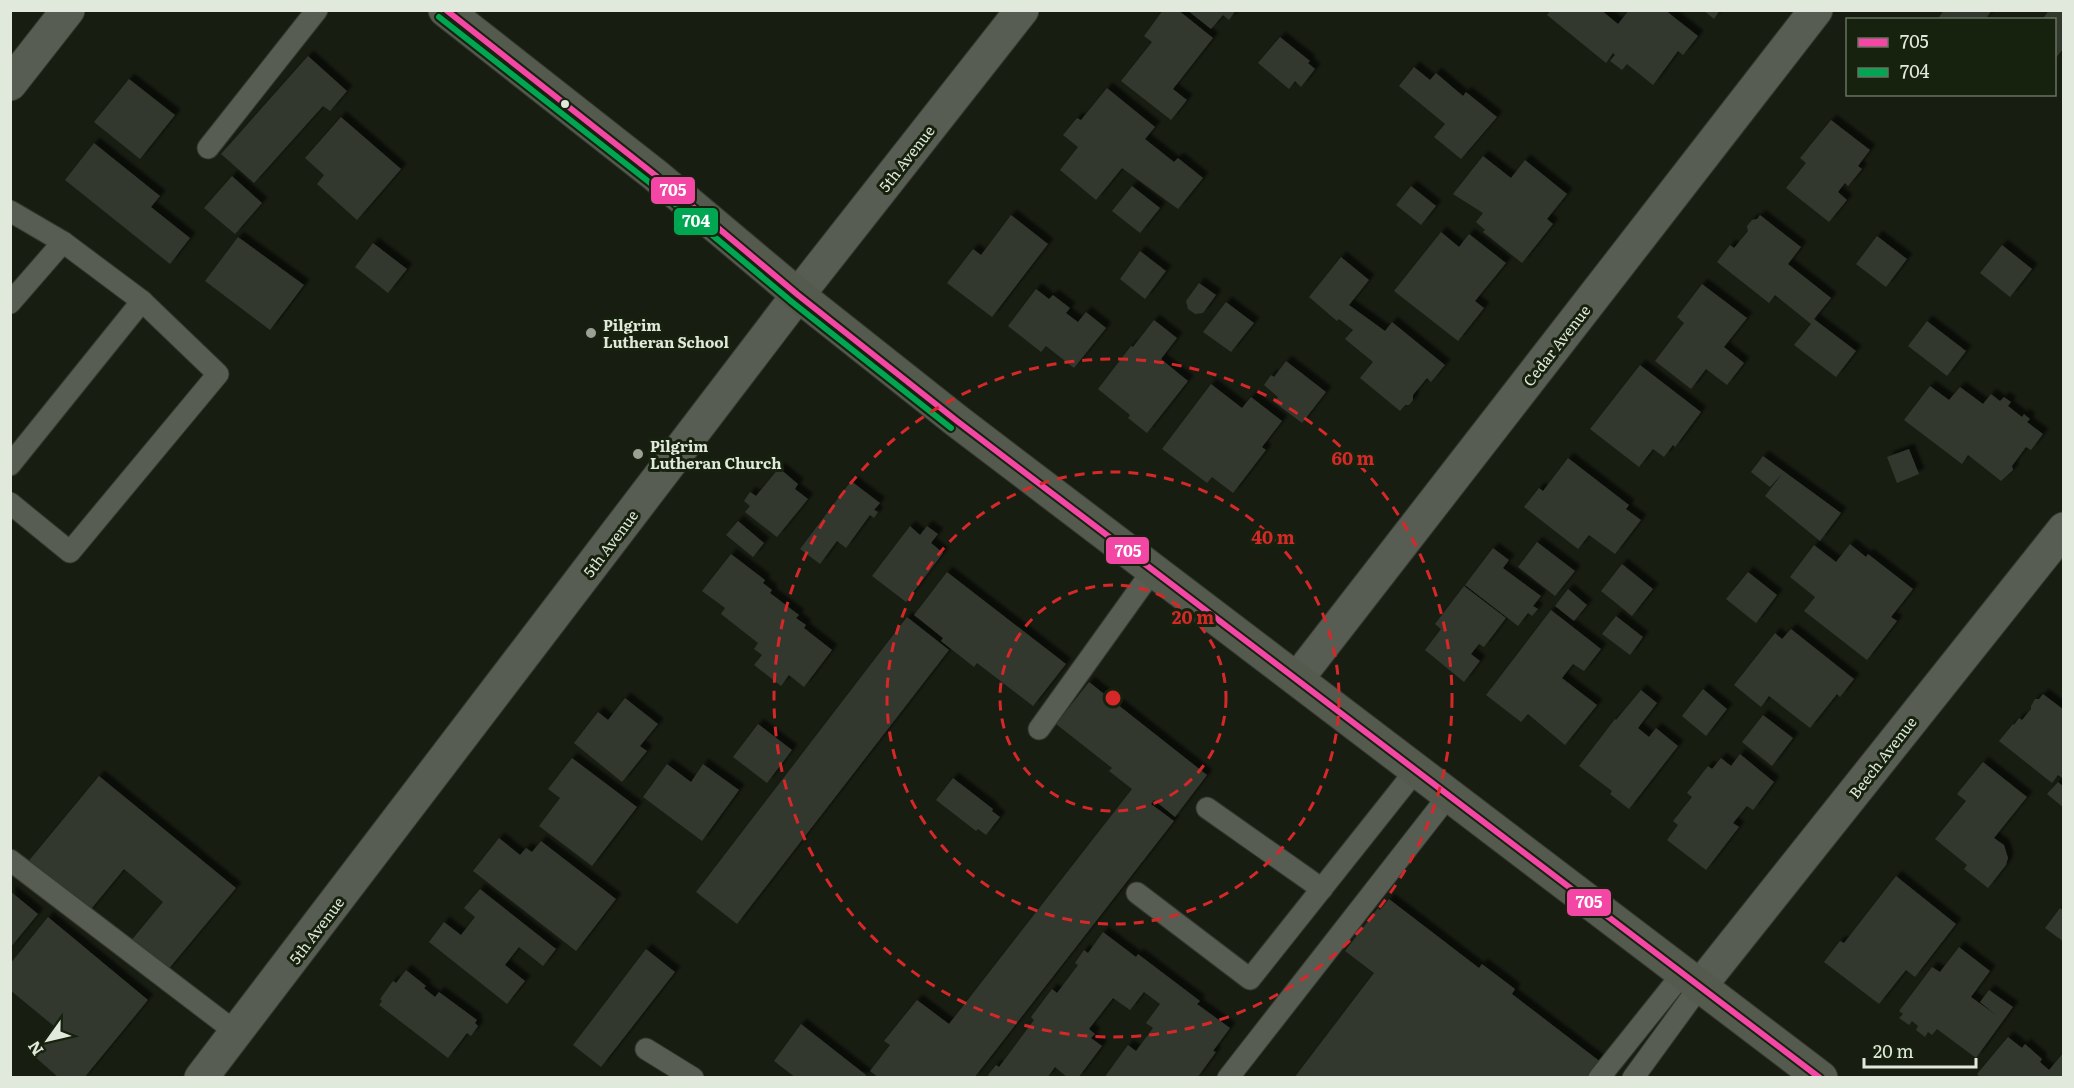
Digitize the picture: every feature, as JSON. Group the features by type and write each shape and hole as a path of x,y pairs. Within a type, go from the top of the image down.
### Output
{"main road":[{"path":"445,10 655,175 798,295 957,421 1821,1077"}],"street":[{"path":"10,84 68,10"},
{"name":"Cedar Avenue","path":"1297,679 1816,10"},
{"name":"5th Avenue","path":"201,1077 237,1033 798,295 1017,12"},
{"name":"Beech Avenue","path":"1691,980 2064,529"}],"lane":[{"path":"208,148 317,10"},
{"path":"10,211 63,242 142,301 218,374 70,552 10,503"},
{"path":"10,303 63,242"},
{"path":"10,465 142,301"},
{"path":"1039,729 1153,570"},
{"path":"1137,893 1250,979 1416,770"},
{"path":"1228,1077 1449,795"},
{"path":"1207,808 1322,889"},
{"path":"10,860 237,1033"},
{"path":"1599,1077 1691,980"},
{"path":"1633,1077 1691,980"},
{"path":"646,1049 693,1077"}],"building":[{"path":"1163,10 1178,10 1213,38 1173,89 1187,100 1171,120 1121,81 1152,42 1144,36"},
{"path":"1187,10 1236,10 1229,20 1223,15 1211,29"},
{"path":"1551,10 1597,10 1599,12 1601,10 1618,24 1629,10 1665,10 1698,36 1683,55 1678,51 1653,85 1627,64 1622,70 1610,61 1615,55 1613,53 1606,63 1547,15"},
{"path":"1703,10 1720,10 1714,19"},
{"path":"1944,10 1992,10 1986,18 1938,18"},
{"path":"2049,10 2064,10 2064,48 2056,58 2056,18 2043,18"},
{"path":"1280,37 1310,61 1308,63 1315,69 1301,87 1295,81 1289,89 1258,63"},
{"path":"308,56 347,91 330,111 323,106 254,183 221,154"},
{"path":"1414,67 1430,80 1436,73 1463,96 1466,92 1497,117 1461,159 1434,137 1445,124 1399,86"},
{"path":"129,79 175,115 140,159 94,122"},
{"path":"1107,88 1155,127 1145,139 1174,162 1178,158 1203,178 1178,209 1122,168 1096,200 1060,170 1078,147 1063,135 1077,118 1081,120"},
{"path":"341,117 401,169 357,220 317,184 324,175 305,158"},
{"path":"1831,120 1870,150 1858,166 1862,169 1848,186 1845,183 1838,192 1847,200 1829,222 1786,188 1806,163 1800,158"},
{"path":"94,143 160,196 151,207 190,238 170,264 65,180"},
{"path":"1483,156 1511,178 1525,160 1567,194 1547,219 1553,224 1522,263 1483,232 1485,230 1476,222 1483,213 1453,194"},
{"path":"232,176 262,203 235,234 204,208"},
{"path":"1132,186 1160,208 1140,233 1112,211"},
{"path":"1411,186 1436,206 1421,225 1396,205"},
{"path":"1011,215 1048,244 992,317 947,283 973,249 981,255"},
{"path":"1760,215 1801,247 1788,264 1831,298 1814,319 1856,351 1836,377 1794,345 1811,324 1775,295 1769,303 1717,262 1730,245 1734,248 1748,231 1747,226"},
{"path":"1441,232 1459,247 1469,234 1506,263 1475,301 1484,308 1458,341 1394,291"},
{"path":"1877,236 1907,259 1886,287 1856,264"},
{"path":"238,237 304,285 270,330 205,281"},
{"path":"373,243 407,269 388,293 355,267"},
{"path":"2002,245 2032,269 2010,297 1980,273"},
{"path":"1140,251 1166,271 1145,299 1120,279"},
{"path":"1341,257 1369,280 1349,305 1385,331 1392,322 1445,365 1431,382 1427,378 1413,395 1413,400 1409,405 1405,405 1400,411 1360,378 1373,362 1345,339 1353,330 1339,319 1337,321 1309,297"},
{"path":"1199,283 1216,295 1203,313 1195,314 1188,309 1186,301"},
{"path":"1702,284 1747,318 1724,347 1744,363 1727,385 1706,369 1691,389 1655,361 1684,323 1677,317"},
{"path":"1036,289 1049,299 1053,295 1070,308 1066,313 1078,322 1086,312 1106,328 1074,368 1046,346 1041,352 1008,326"},
{"path":"1226,302 1254,323 1231,352 1203,332"},
{"path":"1154,320 1177,338 1161,359 1188,381 1147,433 1128,418 1130,415 1098,389"},
{"path":"1927,321 1966,351 1947,376 1908,346"},
{"path":"1286,361 1326,392 1302,423 1274,402 1278,397 1264,385 1271,375 1274,377"},
{"path":"1640,365 1701,412 1675,447 1673,445 1664,457 1653,449 1639,467 1590,429"},
{"path":"1211,384 1242,408 1251,397 1282,421 1262,447 1266,450 1233,493 1212,477 1207,483 1162,449"},
{"path":"1930,386 1949,400 1960,387 1983,404 1991,394 2000,401 2004,397 2011,402 2008,406 2022,417 2024,414 2030,419 2027,422 2043,434 2031,450 2026,447 2012,466 2013,470 2001,481 1968,455 1962,464 1904,420"},
{"path":"1909,449 1919,474 1897,483 1887,457"},
{"path":"1763,456 1841,513 1820,541 1765,496 1782,474 1770,487 1751,472"},
{"path":"1568,458 1629,505 1626,509 1641,520 1615,554 1589,535 1578,549 1524,507 1539,488 1543,491"},
{"path":"779,468 798,484 795,489 808,499 777,537 745,512 750,506 744,501 750,492 756,496"},
{"path":"851,481 880,503 874,510 878,512 874,518 870,515 846,548 837,541 820,564 800,549"},
{"path":"738,521 764,543 753,557 726,535"},
{"path":"910,526 920,535 927,526 938,534 931,543 943,553 906,602 872,576"},
{"path":"1537,542 1575,571 1555,596 1518,567"},
{"path":"1850,544 1866,557 1868,554 1913,589 1891,617 1897,621 1867,660 1804,611 1815,597 1790,577 1814,545 1836,562"},
{"path":"1493,548 1509,560 1503,568 1541,596 1533,606 1538,609 1532,616 1528,613 1518,626 1465,585"},
{"path":"731,554 765,580 763,583 772,590 770,593 799,615 796,618 806,625 804,628 832,650 804,687 789,675 781,686 754,665 762,655 754,649 758,643 721,614 725,608 702,591"},
{"path":"1622,564 1653,589 1632,616 1601,591"},
{"path":"947,572 1066,664 1033,706 977,663 974,667 941,641 943,638 914,615"},
{"path":"1748,572 1777,595 1756,623 1726,599"},
{"path":"1464,586 1506,618 1484,647 1479,644 1471,654 1480,661 1464,682 1425,650 1441,629 1435,624"},
{"path":"1568,589 1587,605 1574,621 1555,606"},
{"path":"1551,610 1601,649 1584,671 1573,664 1562,678 1597,705 1565,745 1528,714 1521,722 1486,695"},
{"path":"1616,616 1643,637 1630,655 1602,634"},
{"path":"907,617 949,650 737,924 696,892"},
{"path":"1791,629 1854,679 1840,697 1837,694 1810,728 1769,696 1761,707 1734,685 1775,633 1782,639"},
{"path":"1089,682 1207,775 1175,817 1154,800 1151,804 1174,821 974,1078 879,1078 870,1071 890,1045 884,1041 917,1000 949,1024 1132,789 1109,771 1112,768 1056,724"},
{"path":"1703,689 1727,709 1706,736 1682,716"},
{"path":"1641,690 1657,703 1638,728 1649,737 1656,728 1678,746 1629,809 1610,794 1612,791 1579,766 1615,719"},
{"path":"2043,694 2064,710 2064,779 2058,775 2052,783 1999,741 2019,718 2022,720 2031,709 2035,699 2039,699"},
{"path":"625,698 658,724 640,746 647,751 622,782 574,743 598,712 608,720"},
{"path":"1763,715 1793,738 1772,766 1742,742"},
{"path":"758,724 792,750 767,783 733,757"},
{"path":"1740,754 1774,782 1753,810 1747,806 1733,823 1739,827 1706,870 1667,840 1678,825 1673,821 1692,797 1687,793 1708,766 1712,769 1721,758 1731,766"},
{"path":"572,758 637,807 592,866 539,826 560,798 548,789"},
{"path":"1983,762 2027,797 1994,838 2004,845 2008,858 2006,865 1988,888 1964,869 1967,865 1935,839 1966,801 1957,794"},
{"path":"667,764 691,782 703,764 739,790 702,841 643,797"},
{"path":"99,776 236,888 166,972 130,942 163,902 124,869 87,914 27,863"},
{"path":"953,778 1000,817 986,835 978,829 976,831 936,800"},
{"path":"2058,782 2064,787 2064,808 2047,794"},
{"path":"499,838 520,855 526,848 532,852 541,841 616,899 576,951 473,871"},
{"path":"1896,876 1956,924 1915,977 1906,970 1879,1004 1824,962 1840,941 1844,943"},
{"path":"480,889 556,949 543,966 519,947 505,965 525,981 507,1004 429,942 444,922 461,935 475,917 464,908"},
{"path":"10,891 38,914 10,948"},
{"path":"1389,899 1479,968 1482,964 1515,989 1512,994 1602,1063 1591,1078 1294,1078 1374,973 1345,951 1378,908 1380,910"},
{"path":"2060,908 2064,911 2064,942 2045,928"},
{"path":"48,917 148,1000 84,1078 59,1078 33,1055 55,1027 10,990 10,964"},
{"path":"1103,932 1136,957 1138,954 1200,1001 1197,1004 1230,1028 1197,1078 1104,1078 1128,1045 1136,1051 1153,1028 1146,1023 1160,1004 1144,992 1130,1010 1113,998 1089,1029 1095,1034 1091,1038 1102,1046 1078,1078 1068,1078 1055,1067 1047,1078 991,1078 988,1075 996,1065 999,1067 1034,1020 1031,1017 1052,989 1057,993 1078,965 1075,963 1084,950 1088,953"},
{"path":"1959,947 1990,971 1971,997 1996,1015 1980,1002 1989,990 2013,1007 1976,1058 1937,1029 1932,1035 1928,1032 1925,1037 1916,1030 1918,1026 1912,1021 1909,1025 1899,1018 1903,1014 1899,1011 1932,967 1940,972"},
{"path":"646,949 675,972 601,1067 573,1045"},
{"path":"406,970 426,986 424,988 435,997 439,992 477,1020 475,1023 478,1026 471,1036 467,1033 448,1058 379,1005 382,1001 380,999 393,981 396,983"},
{"path":"801,1024 866,1075 865,1078 796,1078 774,1061"},
{"path":"2008,1037 2022,1048 2025,1044 2042,1059 2040,1062 2049,1070 2064,1052 2064,1078 1981,1078 1977,1074"}],"transit line":[{"name":"705","path":"446,10 655,175 798,295 957,421 1820,1078"},
{"name":"704","path":"439,17 649,182 792,302 951,428"}],"place":[{"name":"Pilgrim Lutheran School","path":"591,333"},
{"name":"Pilgrim Lutheran Church","path":"638,454"}]}
